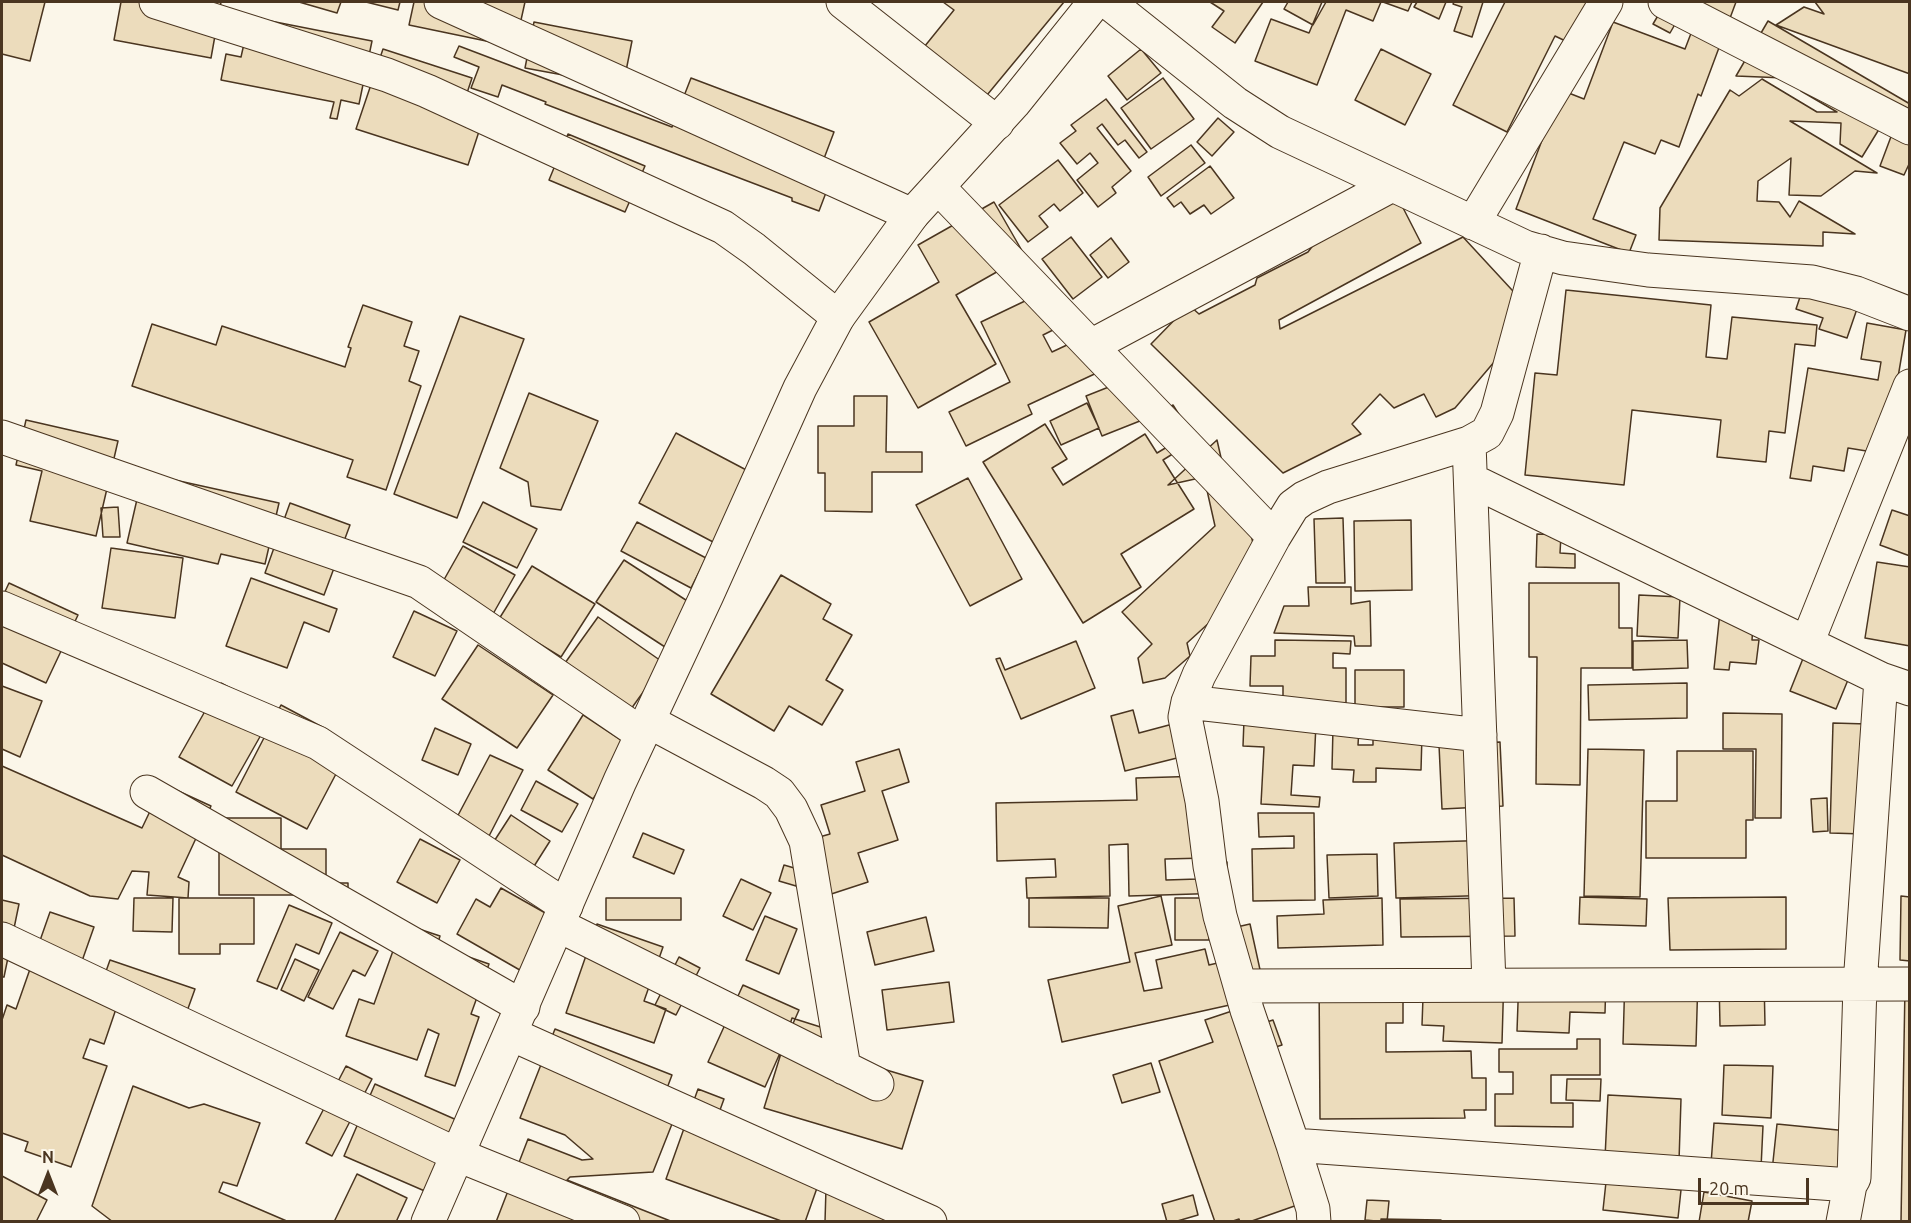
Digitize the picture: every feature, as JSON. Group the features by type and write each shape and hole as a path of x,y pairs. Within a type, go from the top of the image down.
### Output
{"street":[{"path":"156,2 387,75 427,91 723,227 838,317"},
{"path":"441,2 912,215"},
{"path":"843,2 997,123"},
{"path":"428,1221 645,728 800,388 838,317 912,215 997,123 1095,2"},
{"path":"1108,2 1235,103 1280,132 1525,247 1581,261 1648,270 1812,282 1856,293 1910,314"},
{"path":"1473,223 1606,2"},
{"path":"1665,2 1910,128"},
{"path":"1091,346 1392,185"},
{"path":"938,187 1274,537"},
{"path":"1314,1221 1313,1209 1240,986 1220,915 1210,866 1202,801 1185,717 1188,702 1199,675 1293,506 1328,487 1469,443 1487,432 1497,413 1541,251"},
{"path":"1807,643 1910,386"},
{"path":"2,437 419,582 645,728 764,783 779,793 791,809 806,841 844,1068"},
{"path":"1469,443 1490,984"},
{"path":"1471,480 1895,684 1860,985 1854,1178 1850,1185 1843,1221"},
{"path":"2,608 318,743 562,916 877,1084"},
{"path":"1188,702 1480,735"},
{"path":"147,792 517,1020 930,1221"},
{"path":"2,939 458,1155 623,1221"},
{"path":"1240,986 1910,984"},
{"path":"1293,1145 1850,1185"}],"building":[{"path":"2,2 45,2 30,61 2,54"},
{"path":"121,2 221,2 211,58 114,40"},
{"path":"299,2 341,2 337,13"},
{"path":"366,2 400,2 398,10"},
{"path":"414,2 525,2 515,47 409,25"},
{"path":"943,2 1064,2 973,112 912,62 954,10"},
{"path":"1210,2 1263,2 1235,43 1212,27 1224,11"},
{"path":"1288,2 1326,2 1313,25 1284,9"},
{"path":"1322,2 1381,2 1373,21 1346,10 1317,85 1255,61 1271,19 1309,33"},
{"path":"1383,2 1412,2 1408,11"},
{"path":"1417,2 1446,2 1439,19 1414,7"},
{"path":"1454,2 1483,2 1472,37 1454,31 1462,7 1453,4"},
{"path":"1505,2 1601,2 1578,47 1555,36 1507,132 1453,105"},
{"path":"1666,2 1686,5 1670,33 1653,24"},
{"path":"1703,2 1736,2 1701,96 1698,94 1679,147 1661,140 1655,154 1624,142 1593,219 1636,235 1629,253 1516,209 1561,90 1584,99 1613,22 1685,49"},
{"path":"1815,2 1910,2 1910,74 1776,25 1804,7 1824,14"},
{"path":"250,17 372,41 359,104 341,100 337,119 330,118 334,102 221,80 226,54 241,57"},
{"path":"1768,21 1910,104 1910,127 1881,126 1862,157 1840,144 1841,123 1790,121 1877,173 1855,171 1821,196 1789,195 1791,158 1758,181 1757,201 1779,202 1790,217 1799,201 1855,234 1823,232 1823,246 1659,240 1660,208 1730,90 1739,96 1762,79 1817,112 1837,112 1801,91 1802,65 1785,78 1736,76"},
{"path":"534,22 632,41 623,86 525,68"},
{"path":"459,46 672,127 691,78 834,132 814,185 827,190 819,211 792,201 792,198 545,104 546,102 502,85 498,97 471,88 479,67 454,57"},
{"path":"383,49 472,78 464,102 486,110 468,165 356,129"},
{"path":"1141,49 1161,73 1127,100 1108,76"},
{"path":"1381,49 1431,74 1405,125 1355,100"},
{"path":"1163,78 1194,119 1151,149 1121,108"},
{"path":"1106,99 1147,152 1139,158 1125,140 1118,145 1102,124 1097,128 1131,171 1112,187 1116,193 1098,207 1077,180 1098,163 1090,153 1077,164 1060,143 1076,131 1071,125"},
{"path":"1218,118 1234,132 1212,156 1197,142"},
{"path":"568,134 645,166 625,212 549,180"},
{"path":"1892,134 1910,140 1910,162 1904,175 1880,166"},
{"path":"1191,145 1205,163 1161,196 1148,177"},
{"path":"1058,160 1083,193 1060,211 1054,204 1039,216 1048,227 1028,242 999,205"},
{"path":"1210,166 1234,198 1211,214 1204,205 1190,214 1181,202 1174,207 1167,198"},
{"path":"1398,198 1421,243 1279,320 1280,329 1463,237 1524,303 1512,341 1455,408 1436,417 1424,394 1394,408 1380,394 1352,424 1361,434 1283,473 1151,344 1189,305 1199,314 1255,285 1257,278 1308,252 1317,240"},
{"path":"994,202 1025,256 956,295 996,364 918,408 869,322 939,282 918,245"},
{"path":"1071,237 1102,277 1073,299 1042,259"},
{"path":"1111,238 1129,262 1108,278 1090,255"},
{"path":"1804,285 1859,303 1847,338 1819,329 1823,318 1796,309"},
{"path":"1048,290 1065,324 1043,335 1052,352 1099,330 1116,364 1028,405 1032,414 966,446 949,412 1010,382 981,322"},
{"path":"1566,290 1711,305 1706,357 1727,359 1732,317 1817,325 1815,346 1795,344 1785,433 1769,431 1766,462 1717,457 1721,420 1632,410 1624,485 1525,475 1535,373 1557,375"},
{"path":"363,305 412,322 404,346 419,351 409,381 421,386 386,490 347,477 353,460 132,386 152,324 216,345 222,326 345,367 351,348 348,347"},
{"path":"460,316 524,339 457,518 394,494"},
{"path":"1867,323 1906,330 1885,454 1848,448 1844,471 1813,466 1811,481 1790,478 1808,368 1878,380 1881,362 1861,359"},
{"path":"1139,375 1155,415 1102,436 1086,396"},
{"path":"529,393 598,421 561,510 531,506 528,482 500,468"},
{"path":"854,396 887,396 886,452 922,452 922,472 872,472 872,512 825,511 825,473 818,473 818,426 854,426"},
{"path":"1087,403 1099,428 1061,445 1050,421"},
{"path":"1173,405 1195,440 1163,460 1194,509 1121,554 1141,587 1083,623 983,462 1045,424 1067,459 1052,468 1063,485 1145,434 1157,453 1182,438 1165,410"},
{"path":"26,420 118,441 96,536 30,521 42,471 16,465"},
{"path":"676,433 752,473 715,543 639,503"},
{"path":"1217,440 1222,462 1248,522 1256,556 1268,569 1187,643 1190,656 1165,678 1143,683 1138,658 1152,644 1122,612 1215,526 1204,477 1168,485"},
{"path":"143,473 279,503 265,564 221,554 218,564 127,543"},
{"path":"968,478 1022,579 970,606 916,505"},
{"path":"483,502 537,529 517,568 463,542"},
{"path":"290,503 350,525 324,595 265,573"},
{"path":"118,507 120,537 103,537 101,508"},
{"path":"1892,510 1910,516 1910,556 1880,545"},
{"path":"1343,518 1345,583 1316,583 1314,519"},
{"path":"1411,520 1412,590 1355,591 1354,521"},
{"path":"637,522 706,558 691,588 621,551"},
{"path":"1537,534 1561,535 1560,553 1575,554 1575,568 1536,567"},
{"path":"463,546 515,575 493,614 441,585"},
{"path":"111,548 183,558 175,618 102,608"},
{"path":"624,560 692,604 665,647 596,602"},
{"path":"1877,562 1910,567 1910,646 1865,638"},
{"path":"532,566 595,604 561,657 499,619"},
{"path":"781,575 831,604 823,619 852,635 826,680 843,690 822,725 789,706 774,731 711,694"},
{"path":"251,578 337,609 329,632 304,622 287,668 226,646"},
{"path":"9,583 78,615 46,683 2,663 2,598"},
{"path":"1529,583 1619,583 1619,628 1632,628 1632,668 1581,668 1580,785 1536,784 1537,657 1529,657"},
{"path":"1308,587 1351,587 1351,604 1370,601 1371,646 1355,646 1354,636 1274,633 1284,606 1309,606"},
{"path":"1639,595 1680,597 1678,638 1637,636"},
{"path":"414,611 457,631 435,676 393,657"},
{"path":"1720,612 1753,626 1752,640 1759,640 1756,664 1730,662 1729,670 1714,669"},
{"path":"598,617 664,663 631,709 565,663"},
{"path":"1275,640 1351,641 1350,654 1333,653 1333,668 1346,668 1346,708 1283,707 1283,686 1250,686 1251,656 1275,656"},
{"path":"1687,640 1688,668 1633,670 1633,641"},
{"path":"1076,641 1095,688 1021,719 996,659 1000,658 1005,670"},
{"path":"478,645 553,695 517,748 442,699"},
{"path":"1804,656 1850,675 1836,709 1790,691"},
{"path":"1355,670 1404,670 1404,707 1355,707"},
{"path":"221,683 274,712 232,786 179,757"},
{"path":"1687,683 1687,718 1589,720 1588,685"},
{"path":"2,686 42,701 20,757 2,749"},
{"path":"281,705 326,729 337,772 307,829 236,792"},
{"path":"1133,710 1139,733 1184,721 1193,754 1125,771 1111,716"},
{"path":"1723,713 1782,714 1781,818 1755,818 1756,749 1723,749"},
{"path":"583,715 628,745 593,799 548,770"},
{"path":"1244,720 1316,724 1314,766 1293,765 1291,795 1320,797 1319,807 1261,804 1264,747 1243,746"},
{"path":"1833,723 1867,724 1864,834 1830,833"},
{"path":"435,728 471,744 458,775 422,760"},
{"path":"1333,728 1359,728 1358,745 1373,745 1373,733 1422,735 1421,770 1376,768 1376,782 1353,782 1354,770 1332,769"},
{"path":"1500,742 1503,806 1442,809 1439,745"},
{"path":"899,749 909,782 882,791 898,840 858,853 868,882 816,899 798,843 830,834 821,805 865,791 856,762"},
{"path":"1588,749 1644,750 1640,897 1584,896"},
{"path":"1677,751 1753,751 1753,820 1746,820 1746,858 1646,858 1646,801 1677,801"},
{"path":"490,755 523,770 488,838 455,821"},
{"path":"2,766 142,828 163,784 211,806 178,877 189,882 188,898 147,895 149,872 132,871 118,899 90,896 2,855"},
{"path":"1204,776 1206,858 1165,859 1166,880 1198,879 1198,863 1227,862 1227,893 1129,896 1128,844 1109,845 1110,896 1027,898 1026,878 1056,877 1055,859 997,861 996,803 1137,800 1136,778"},
{"path":"536,781 578,804 562,832 521,810"},
{"path":"1827,798 1828,831 1813,832 1811,799"},
{"path":"1258,813 1314,813 1315,900 1253,901 1252,849 1294,848 1294,836 1259,837"},
{"path":"511,815 550,841 531,871 491,846"},
{"path":"219,818 281,818 281,849 326,849 326,883 348,883 348,895 219,895"},
{"path":"643,833 684,850 674,874 633,857"},
{"path":"420,839 460,860 437,903 397,882"},
{"path":"1499,840 1501,895 1396,898 1394,843"},
{"path":"1377,854 1378,896 1329,898 1327,855"},
{"path":"784,865 801,870 796,886 779,881"},
{"path":"741,879 771,893 753,930 723,916"},
{"path":"501,888 556,919 525,973 457,934 476,899 490,907"},
{"path":"1161,896 1172,945 1135,953 1144,991 1162,988 1156,960 1205,949 1209,965 1226,961 1219,931 1250,924 1266,997 1062,1042 1048,980 1130,962 1118,906"},
{"path":"1901,896 1910,897 1910,961 1900,960"},
{"path":"1580,897 1647,899 1646,926 1579,924"},
{"path":"1786,897 1786,949 1670,950 1668,898"},
{"path":"134,898 173,898 172,932 133,931"},
{"path":"179,898 254,898 254,944 220,944 220,954 179,954"},
{"path":"606,898 681,898 681,920 606,920"},
{"path":"1029,898 1109,898 1108,928 1029,927"},
{"path":"1175,898 1209,898 1209,940 1175,940"},
{"path":"1382,898 1383,945 1278,948 1277,916 1324,914 1323,900"},
{"path":"1514,898 1515,936 1401,937 1400,899"},
{"path":"2,900 19,904 4,977 2,977"},
{"path":"289,905 332,923 319,954 296,944 277,989 257,981"},
{"path":"50,912 94,927 82,961 99,991 110,960 195,989 181,1028 117,1006 104,1044 90,1039 83,1058 107,1066 71,1167 25,1151 28,1142 2,1133 2,1020 7,1005 16,1009"},
{"path":"765,916 797,929 779,974 746,960"},
{"path":"926,917 934,951 875,965 867,932"},
{"path":"597,924 663,947 644,1001 666,1009 654,1043 566,1013"},
{"path":"407,925 440,936 437,946 489,964 471,1014 479,1017 455,1086 425,1076 439,1034 428,1029 417,1060 346,1036 359,999 374,1004 394,948"},
{"path":"340,932 378,951 365,976 353,970 333,1009 308,997"},
{"path":"679,957 700,968 676,1015 655,1005"},
{"path":"295,959 319,970 304,1001 281,990"},
{"path":"1424,970 1504,973 1502,1043 1443,1041 1444,1026 1422,1025"},
{"path":"1319,975 1403,975 1403,1023 1386,1023 1386,1052 1471,1051 1472,1078 1486,1078 1486,1110 1464,1110 1465,1118 1320,1119"},
{"path":"1519,975 1606,978 1605,1013 1570,1012 1569,1033 1517,1031"},
{"path":"1625,975 1698,977 1696,1046 1623,1044"},
{"path":"1764,978 1765,1025 1720,1026 1719,980"},
{"path":"949,982 954,1022 887,1030 882,990"},
{"path":"743,985 799,1010 765,1087 708,1062"},
{"path":"1905,986 1910,986 1910,1222 1901,1222"},
{"path":"1235,1010 1242,1030 1273,1020 1282,1045 1266,1050 1323,1196 1249,1222 1240,1222 1239,1219 1230,1222 1215,1222 1159,1061 1213,1042 1205,1020"},
{"path":"792,1018 830,1030 850,1059 923,1081 902,1149 764,1108"},
{"path":"555,1029 672,1075 658,1112 672,1124 653,1172 570,1177 567,1180 673,1222 496,1222 528,1139 582,1160 593,1159 565,1135 520,1118"},
{"path":"1577,1039 1600,1039 1600,1075 1551,1075 1551,1103 1573,1103 1573,1127 1495,1126 1495,1094 1513,1094 1513,1072 1499,1072 1499,1049 1577,1049"},
{"path":"1151,1063 1160,1092 1122,1103 1113,1075"},
{"path":"1724,1065 1773,1066 1771,1118 1722,1115"},
{"path":"346,1066 372,1079 332,1156 306,1143"},
{"path":"1567,1079 1601,1079 1600,1101 1566,1100"},
{"path":"375,1084 459,1121 427,1192 344,1156"},
{"path":"133,1086 189,1108 204,1104 260,1123 237,1186 223,1182 219,1192 289,1222 113,1222 92,1206"},
{"path":"698,1089 724,1099 712,1132 823,1171 805,1222 784,1222 666,1179"},
{"path":"1608,1095 1681,1099 1679,1161 1605,1158"},
{"path":"1714,1123 1763,1126 1761,1168 1711,1164"},
{"path":"1777,1124 1848,1131 1843,1178 1772,1171"},
{"path":"357,1174 407,1198 396,1222 334,1222"},
{"path":"2,1176 47,1200 36,1222 2,1222"},
{"path":"1606,1182 1681,1190 1678,1218 1603,1210"},
{"path":"826,1188 889,1222 825,1222"},
{"path":"1704,1192 1752,1201 1748,1222 1699,1222"},
{"path":"1193,1195 1198,1215 1167,1222 1162,1204"},
{"path":"1367,1200 1389,1201 1387,1222 1365,1220"},
{"path":"1381,1219 1441,1220 1441,1222 1381,1222"}]}
